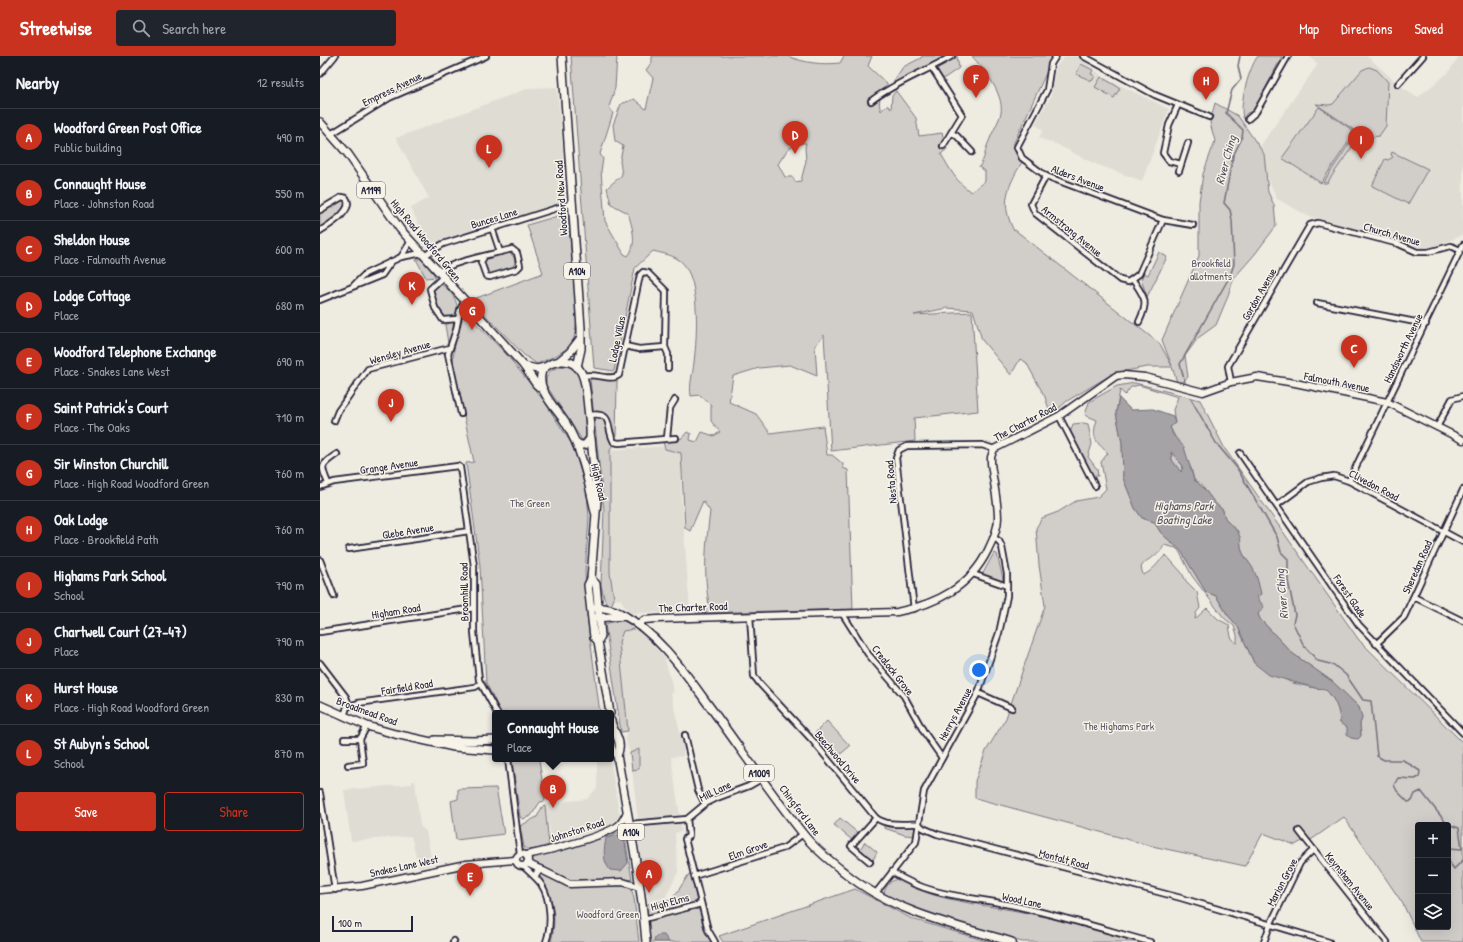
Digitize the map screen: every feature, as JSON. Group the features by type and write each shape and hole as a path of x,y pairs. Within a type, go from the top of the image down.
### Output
{"main road":[{"name":"Woodford New Road","path":"562,56 573,204 580,339 580,357 577,367"},
{"name":"High Road Woodford Green","path":"320,122 348,154 386,212 464,302 524,366 536,384 544,391"},
{"path":"524,366 538,369 557,362 570,352 580,339"},
{"path":"557,362 570,362 577,367 583,376 590,436 589,442 585,445 580,445 576,442"},
{"path":"544,368 540,378 544,391"},
{"name":"High Road","path":"544,391 576,442 587,473 595,512"},
{"name":"High Road","path":"590,436 596,488 595,512"},
{"path":"595,512 591,579 588,585 601,636 598,641 610,710"},
{"name":"Chingford Lane","path":"594,608 611,609 625,616 638,625 676,663 811,844 845,874 875,894 909,911 1012,942"},
{"path":"596,618 625,616"},
{"name":"Broadmead Road","path":"320,705 368,726 395,734 431,740 454,746 492,750"},
{"name":"A104","path":"614,731 617,733 620,750 617,755 630,824 646,942"},
{"name":"Broadmead Road","path":"431,740 492,740"}],"street":[{"path":"320,74 335,56"},
{"name":"Empress Avenue","path":"331,134 389,98 486,56"},
{"path":"871,101 888,88 932,68 952,56"},
{"name":"Alders Avenue","path":"1056,56 1051,64 1047,90 1017,147 1022,158 1046,176 1163,220 1193,224"},
{"path":"1083,56 1154,95 1209,117"},
{"path":"1248,119 1256,112 1288,56"},
{"path":"1398,84 1423,56"},
{"path":"932,68 962,115 943,146"},
{"path":"1178,105 1169,125 1163,153 1169,161 1181,164"},
{"path":"951,133 956,135 972,152"},
{"path":"1179,171 1188,143"},
{"name":"Armstrong Avenue","path":"1046,176 1031,204 1035,213 1120,280 1128,282 1133,280"},
{"path":"320,210 342,197 349,201 349,206 346,210 320,231"},
{"name":"Bunces Lane","path":"423,254 439,245 573,204"},
{"path":"1139,322 1145,308 1146,300 1133,280 1139,274 1163,220"},
{"name":"Church Avenue","path":"1318,223 1399,244 1417,252 1428,252 1451,246 1460,250"},
{"name":"Gordon Avenue","path":"1231,382 1228,366 1310,225 1318,223"},
{"path":"492,228 500,252"},
{"path":"353,287 365,274 401,256 411,241"},
{"name":"Handsworth Avenue","path":"1349,481 1463,246"},
{"path":"458,319 443,320 435,308 430,289 446,268 500,252 515,250 519,258 520,266 517,269 490,277 486,276 481,262 484,257"},
{"path":"401,256 423,254"},
{"path":"320,300 382,275 391,262"},
{"name":"Lodge Villas","path":"583,376 590,374 611,378 617,377 640,275 643,272 648,273 666,291 665,347"},
{"path":"461,414 450,362 449,348 453,340 460,310 464,302"},
{"path":"1317,303 1426,324"},
{"path":"625,346 639,350 665,347 668,354 668,368"},
{"name":"Wensley Avenue","path":"334,421 338,412 368,369 449,348"},
{"name":"The Charter Road","path":"638,625 644,620 650,619 897,612 914,609 938,600 961,586 973,574 984,558 994,538 998,518 991,463 991,457 994,449 1059,416 1112,379 1124,375 1145,377 1200,391"},
{"name":"Falmouth Avenue","path":"1200,391 1231,382 1257,377 1387,402 1463,440"},
{"path":"1437,427 1452,399 1463,396"},
{"path":"668,438 670,408 675,400"},
{"path":"588,415 602,415 608,419 614,442 619,443 676,438"},
{"path":"1059,416 1095,486"},
{"name":"Nesta Road","path":"914,609 896,458 898,450 907,446 982,444 994,449"},
{"name":"Forest Glade","path":"1240,453 1359,625 1463,733"},
{"path":"328,483 322,471 322,466 337,454"},
{"name":"Grange Avenue","path":"320,487 328,483 458,466 460,467"},
{"name":"Broomhill Road","path":"460,467 474,566 476,660 480,684 495,710"},
{"name":"Clivedon Road","path":"1277,505 1308,482 1334,476 1349,481 1463,542"},
{"name":"Sheredan Road","path":"1376,644 1404,617 1442,532 1463,490"},
{"name":"Glebe Avenue","path":"349,549 469,530"},
{"name":"Henrys Avenue","path":"920,824 924,791 978,693 998,633 1007,596 1007,574 1002,547 999,541 994,538"},
{"path":"320,560 322,572 334,596"},
{"path":"973,574 1007,586"},
{"path":"1414,597 1463,621"},
{"name":"Higham Road","path":"320,632 474,608"},
{"name":"Crealock Grove","path":"842,613 868,654 904,696 924,732 942,758"},
{"name":"Beechwood Drive","path":"750,616 754,676 813,741 876,818"},
{"path":"320,663 346,697 349,705 344,716"},
{"name":"Fairfield Road","path":"349,705 475,687 480,684"},
{"path":"978,693 1012,708"},
{"path":"348,765 363,763 360,739 368,726"},
{"path":"685,734 700,796 704,804"},
{"path":"344,739 360,739"},
{"path":"508,762 525,864 544,889 548,909 549,928 546,942"},
{"name":"Mill Lane","path":"687,819 704,804 731,791 749,786 762,778"},
{"path":"320,793 335,890"},
{"name":"Johnston Road","path":"523,855 572,844 613,828 620,824 627,812"},
{"path":"870,862 851,846 876,818 881,821 894,824 920,824 916,842 875,894"},
{"path":"630,824 687,819"},
{"name":"High Elms","path":"687,819 689,836 685,839 708,930 715,942"},
{"name":"Montalt Road","path":"920,824 924,828 937,834 1181,898 1329,942"},
{"name":"Keynsham Avenue","path":"1299,832 1387,942"},
{"name":"Elm Grove","path":"694,876 784,848 803,834"},
{"name":"Marion Grove","path":"1270,924 1300,863 1313,850"},
{"path":"523,855 515,860 518,865 525,864 540,869 570,884 624,882 639,887"},
{"name":"Snakes Lane West","path":"320,890 335,890 392,880 460,865 515,860"},
{"path":"535,876 540,869"},
{"name":"Wood Lane","path":"892,872 914,885 935,892 1019,906 1150,942"},
{"name":"High Elms","path":"644,919 701,904"},
{"path":"1264,942 1270,924"}],"shaded area":[{"path":"1065,56 1077,56 1105,78 1169,109 1142,181 1093,163 1056,144 1039,138 1043,130 1035,124 1051,96 1056,67"},
{"path":"1309,56 1367,56 1400,86 1418,97 1448,73 1459,56 1463,56 1463,234 1443,244 1424,249 1308,216 1277,199 1253,145 1261,145 1318,64"},
{"path":"557,87 568,201 485,227 482,225 475,230 428,245 411,208 429,198 396,138 529,88"},
{"path":"681,445 681,492 690,612 628,612 621,600 614,599 610,573 610,450"},
{"path":"632,628 637,630 664,656 674,692 671,694 684,749 683,756 671,757 680,817 638,820 630,753 625,737 628,731 619,642 623,631"},
{"path":"597,762 611,762 620,817 616,824 552,843 545,804 587,799 597,788"},
{"path":"412,781 415,781 420,826 426,831 431,858 429,865 419,868 411,836 351,841 344,790 412,784"},
{"path":"680,822 682,831 675,833 678,872 665,898 648,901 636,826"}],"green space":[{"name":"Brookfield allotments","path":"571,56 617,56 615,88 609,107 613,113 600,154 603,159 601,171 605,221 624,254 628,256 633,246 633,235 628,213 611,204 607,188 622,175 620,161 623,146 615,141 613,125 621,104 634,99 646,109 653,78 646,70 652,62 652,56 787,56 807,62 826,64 840,63 844,56 872,56 868,66 887,84 887,87 881,95 881,111 887,105 891,109 892,96 896,91 916,118 919,136 942,133 947,149 941,154 957,180 971,192 985,181 985,171 979,167 1001,113 999,98 992,82 972,56 1054,56 1012,147 1022,162 1012,180 1007,196 1006,204 1010,221 1014,231 1015,230 1160,344 1172,366 1162,340 1199,256 1199,202 1203,174 1215,141 1210,123 1215,103 1238,116 1264,154 1268,192 1274,205 1276,226 1255,254 1234,278 1216,325 1198,338 1185,356 1188,377 1178,385 1172,367 1147,367 1114,373 1067,401 1051,415 1045,397 1026,362 1020,359 1011,375 982,340 973,310 947,308 914,315 972,312 978,411 914,418 915,441 831,451 824,335 815,346 817,376 790,365 759,368 733,376 729,402 756,414 770,433 823,426 827,455 832,455 843,464 843,468 848,470 853,609 696,613 709,605 706,581 706,546 710,511 703,501 690,531 685,528 681,453 665,449 663,442 682,438 687,432 691,434 690,440 697,442 702,432 714,436 720,432 711,421 711,405 700,395 691,396 696,337 696,306 690,276 684,265 676,258 653,251 635,268 614,371 594,368","holes":["799,143 806,143 806,161 801,181 795,182 793,177 785,177 778,164 788,149"]},
{"path":"922,56 957,56 959,68 943,79 936,67 903,83 893,82 903,67 921,58"},
{"path":"1258,56 1282,56 1254,111 1247,113 1243,118 1242,104 1248,77"},
{"path":"1081,64 1093,70 1091,74 1095,76 1092,81 1076,74"},
{"path":"1369,67 1377,70 1388,82 1386,126 1379,136 1357,140 1327,183 1323,183 1357,132 1316,104 1333,104 1362,70"},
{"path":"1101,77 1120,88 1114,98 1095,87"},
{"path":"1319,107 1355,132 1321,183 1282,158"},
{"path":"1392,152 1428,169 1408,204 1372,186 1385,159 1388,160 1393,157 1391,155"},
{"path":"342,199 347,201 344,210 320,228 320,212"},
{"path":"568,213 577,320 574,338 569,347 557,355 537,364 524,355 471,300 543,273 527,225"},
{"path":"508,252 514,257 515,262 513,268 488,275 482,264 484,260"},
{"path":"1159,252 1167,257 1147,297 1141,279 1144,273 1148,275"},
{"path":"416,259 422,259 436,277 426,278"},
{"path":"438,283 448,290 456,301 456,312 452,317 445,319 441,316 433,290"},
{"name":"The Green","path":"464,311 506,354 544,401 573,446 587,493 589,517 585,572 587,615 600,710 500,710 486,683 480,566 466,463 474,462 453,365 454,350 461,315"},
{"path":"454,321 456,323 452,338 448,343 445,325"},
{"path":"567,366 577,373 582,386 586,436 582,440 546,385 547,376 551,371 558,367"},
{"path":"592,377 617,381 616,439 610,450 610,573 614,599 611,606 607,604 604,598 601,585 604,510 590,379"},
{"name":"The Highams Park","path":"1135,383 1200,400 1225,449 1359,640 1463,743 1463,942 1421,942 1415,930 1451,930 1451,822 1415,822 1415,929 1403,904 1344,817 1308,842 1306,839 1295,845 1263,833 1245,866 1152,846 975,798 975,781 986,751 1006,718 1045,606 1039,565 1036,528 1042,518 1058,512 1076,501 1098,497 1106,489 1101,462 1108,453 1100,446 1096,439 1094,431 1097,420 1085,415 1089,402 1117,386","holes":["1139,385 1178,397 1173,410 1175,423 1170,427 1191,468 1194,480 1223,510 1226,520 1238,531 1242,552 1253,569 1258,614 1260,619 1292,653 1333,682 1359,707 1362,718 1360,724 1361,735 1340,723 1336,704 1325,689 1292,683 1254,663 1238,627 1227,614 1216,596 1206,592 1181,550 1161,533 1154,522 1142,518 1135,508 1123,478 1122,443 1116,413 1120,390 1125,395 1131,387","1164,545 1176,548 1179,551 1192,576 1224,618 1234,626 1237,635 1237,644 1231,637 1229,625 1218,619 1207,608 1195,619 1196,613 1200,608 1197,592 1186,581 1182,573 1166,555 1153,569 1143,575 1141,567 1144,563 1156,555"]},
{"path":"1073,424 1088,424 1092,444 1088,457 1097,469 1098,476 1092,476 1070,433"},
{"path":"1171,452 1183,466 1181,473 1172,460"},
{"path":"994,553 997,554 1003,579 1002,581 982,575"},
{"path":"616,621 624,621 634,626 634,629 623,631 619,642 628,731 621,732 605,624"},
{"path":"827,721 850,746 836,758 814,734"},
{"path":"639,749 639,769 632,770 630,753"},
{"path":"512,762 539,762 545,801 540,802 531,816 523,819 520,817"},
{"path":"496,788 504,834 456,840 451,801 458,799 458,789"},
{"path":"545,806 549,845 536,849 527,849 524,847 520,826 537,817 542,807"},
{"path":"840,818 858,833 852,840 834,825"},
{"path":"884,826 913,826 915,828 915,836 905,835 884,828"},
{"path":"620,832 625,837 632,880 570,882 533,863 534,856 574,847"},
{"path":"865,842 877,852 873,860 860,849"},
{"name":"Woodford Green","path":"541,873 567,887 623,886 631,888 634,898 639,942 551,942 554,925 553,907 548,891 538,876"},
{"path":"689,874 692,875 697,902 648,915 646,905 650,903 672,900"},
{"path":"897,879 911,887 927,893 960,901 1041,916 1136,942 1022,942 910,909 884,895 885,889 888,885"},
{"path":"855,889 912,919 989,942 723,942 719,936"},
{"path":"694,909 700,910 711,942 650,942 648,921"}],"water":[{"name":"Highams Park Boating Lake","path":"1119,398 1131,410 1153,409 1173,416 1175,423 1170,427 1173,435 1184,447 1194,480 1223,510 1225,518 1236,530 1239,535 1242,551 1257,577 1261,594 1257,597 1264,607 1258,614 1260,619 1292,653 1333,682 1359,707 1362,718 1360,724 1361,736 1358,739 1351,738 1347,735 1347,728 1340,723 1336,704 1325,689 1315,688 1269,675 1254,663 1238,627 1227,614 1216,596 1206,592 1181,551 1161,533 1154,522 1142,518 1135,508 1123,478 1122,443 1116,413","holes":["1171,452 1183,466 1181,472 1172,460"]},
{"path":"618,835 624,836 628,863 621,871 610,870 607,866 604,855 606,838"},
{"path":"664,935 669,942 654,942 655,937"}],"waterway":[{"name":"River Ching","path":"1185,382 1180,364 1230,276 1234,264 1232,220 1230,210 1224,203 1233,156 1242,138 1243,130 1226,113 1232,90 1241,79 1238,66 1240,56"},
{"name":"River Ching","path":"1191,399 1216,443 1237,468 1277,537 1281,552 1288,559 1288,581 1295,615 1293,623 1304,646 1318,661 1334,665 1346,675 1363,700 1371,701 1377,756 1384,760 1403,760 1420,771 1419,777 1415,779 1398,778 1394,785 1397,791 1408,802 1412,801 1415,794 1421,791 1445,822"},
{"name":"River Ching","path":"1451,825 1459,828 1462,849 1451,848"},
{"name":"River Ching","path":"1451,864 1454,869 1463,860"}],"place":[{"name":"Saint Patrick's Court","path":"976,98"},
{"name":"Oak Lodge","path":"1206,100"},
{"name":"Lodge Cottage","path":"795,154"},
{"name":"Highams Park School","path":"1361,159"},
{"name":"St Aubyn's School","path":"489,168"},
{"name":"Hurst House","path":"412,305"},
{"name":"Sir Winston Churchill","path":"472,330"},
{"name":"Sheldon House","path":"1354,368"},
{"name":"Chartwell Court (27-47)","path":"391,422"},
{"name":"Connaught House","path":"553,808"},
{"name":"Woodford Green Post Office","path":"649,893"},
{"name":"Woodford Telephone Exchange","path":"470,896"}]}
